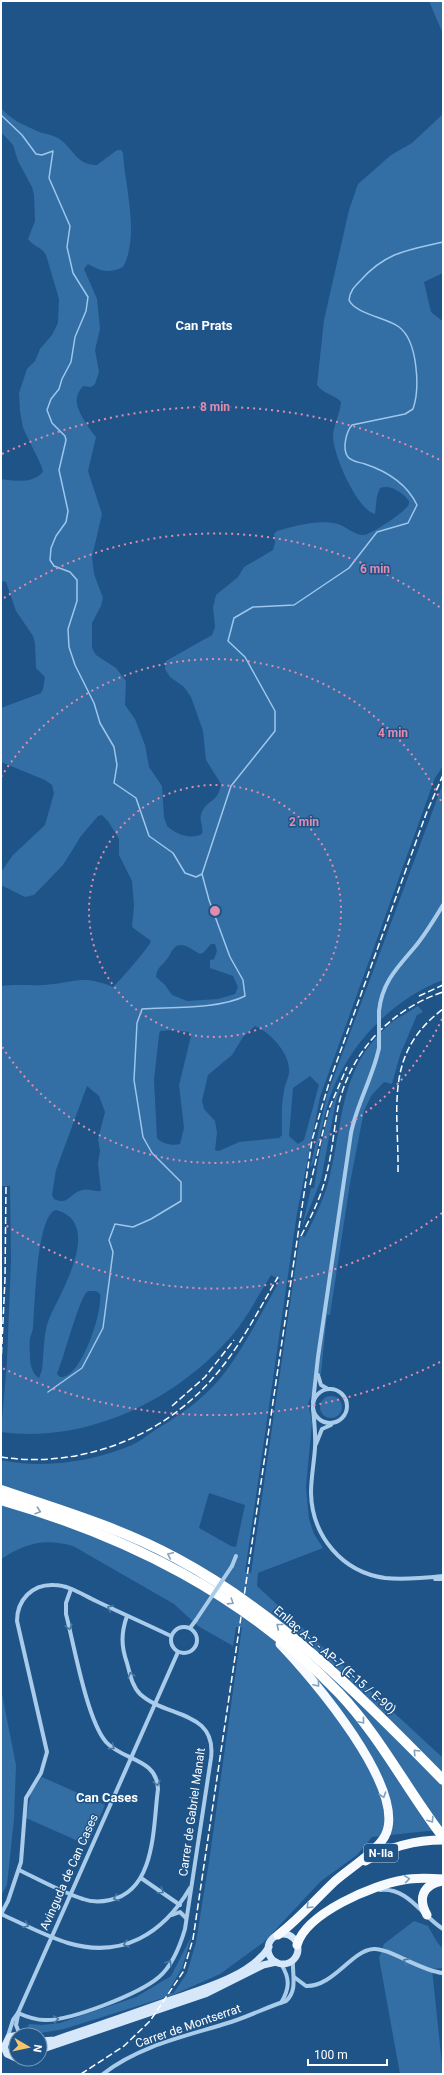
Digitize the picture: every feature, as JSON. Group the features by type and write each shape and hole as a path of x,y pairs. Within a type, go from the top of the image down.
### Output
{"highway":[{"name":"Enllaç A-2 - AP-7 (E-15 / E-90)","path":"1,1490 114,1528 176,1558 227,1588 263,1614 337,1676 385,1720 443,1780"},
{"name":"Enllaç A-2 - AP-7 (E-15 / E-90)","path":"1,1500 74,1523 120,1542 169,1565 237,1606 262,1625 296,1653 339,1693 377,1739 443,1839"},
{"path":"262,1625 303,1668 338,1711 371,1766 386,1803 388,1823 385,1835 379,1844 337,1879"},
{"name":"N-IIa","path":"278,1936 294,1923 337,1879 364,1861 383,1852 411,1843 443,1839"},
{"path":"297,1945 304,1932 317,1920 357,1895 383,1885 405,1879 443,1880"},
{"path":"427,1916 422,1903 424,1891 429,1886 443,1880"}],"main road":[{"path":"48,2047 177,2004 221,1987 268,1962 289,1963 298,1952 297,1945 290,1936 278,1936"},
{"name":"N-IIa","path":"48,2040 62,2038 208,1987 256,1962 269,1947 272,1940 278,1936"},
{"path":"269,1947 270,1954 278,1963"}],"street":[{"path":"443,905 421,938 390,975 382,995 379,1011 379,1048 373,1070 358,1106 351,1133 317,1373 313,1408 315,1446 311,1482 312,1504 318,1527 331,1550 351,1566 373,1576 386,1578 443,1579"},
{"path":"317,1373 321,1385 328,1389"},
{"path":"314,1402 319,1394 328,1389 334,1389 343,1394 348,1404 345,1416 336,1423 322,1429 315,1446"},
{"path":"313,1408 314,1413 321,1421 326,1423 336,1423"},
{"path":"190,1628 232,1566 236,1556"},
{"path":"425,1578 443,1576"},
{"path":"1,1914 8,1901 19,1870 23,1847 24,1804 27,1794 43,1768 47,1748 18,1630 17,1613 25,1597 39,1587 54,1585 71,1589 171,1636"},
{"path":"19,1870 84,1900 114,1900 129,1892 141,1878 148,1861 158,1786 151,1770 145,1764 107,1744 94,1722 66,1614 66,1602 71,1589"},
{"name":"Carrer de Gabriel Manalt","path":"1,1914 78,1946 116,1947 134,1942 158,1928 180,1905 192,1885 212,1744 208,1734 199,1723 155,1703 140,1694 134,1687 122,1650 123,1628 127,1616"},
{"path":"179,1628 190,1628 197,1639 194,1647 187,1653 178,1652 171,1644 171,1636 179,1628"},
{"name":"Avinguda de Can Cases","path":"4,2045 13,2020 18,2013 178,1652"},
{"path":"141,1878 180,1905"},
{"path":"18,2013 36,2019 59,2019 140,1991 160,1977 180,1946 192,1885"},
{"path":"357,1895 379,1890 394,1890 405,1896 443,1929"},
{"path":"170,1916 180,1912 186,1919"},
{"path":"294,1976 306,1986 320,1983 361,1954 374,1949 385,1951 426,1970 443,1973"},
{"name":"Carrer de Montserrat","path":"103,2074 138,2053 153,2046 246,2017 290,1998 293,1992 293,1960"},
{"path":"278,1963 288,1983 288,1990 281,2003"},
{"name":"Avinguda de Can Cases","path":"17,2027 18,2013"}],"shaded area":[{"path":"429,1 443,1 443,34"},
{"path":"1,108 12,118 21,123 58,138 84,162 97,165 117,150 121,150 123,153 131,226 128,255 123,267 118,269 105,271 88,264 84,269 97,299 100,329 95,350 99,372 95,384 91,387 83,386 77,397 80,412 96,437 88,471 102,514 92,557 94,574 103,598 101,606 92,623 92,648 96,655 116,668 126,681 125,705 135,719 145,745 149,767 162,786 164,817 167,826 179,834 198,836 202,834 201,815 204,808 218,795 221,784 206,760 203,731 191,697 184,687 170,677 165,669 166,661 212,635 215,627 213,607 216,595 238,577 244,567 273,550 275,543 274,534 277,531 299,525 323,522 338,524 357,534 364,535 388,522 402,512 409,504 409,501 400,492 388,487 380,488 377,496 375,514 368,510 361,502 347,480 341,467 334,443 333,435 341,402 319,388 317,385 324,320 349,210 358,184 391,155 412,143 443,114 443,273 424,282 431,312 441,320 443,319 443,766 435,778 320,1097 297,1213 245,1572 251,1573 300,1235 305,1237 325,1191 335,1154 346,1094 353,1075 374,1040 390,1024 418,1006 423,1012 417,1015 400,1055 392,1084 384,1082 371,1096 364,1111 350,1183 330,1315 327,1315 321,1373 308,1403 312,1422 306,1487 309,1519 314,1534 323,1548 258,1573 257,1586 443,1758 443,1832 428,1831 372,1837 357,1855 321,1881 264,1942 220,1974 173,1995 64,2029 48,2032 48,2027 28,2027 29,2024 42,2025 60,2023 136,1997 171,1976 192,1935 182,1968 168,1992 173,1994 187,1973 196,1942 210,1855 242,1627 236,1627 233,1646 198,1626 174,1604 73,1546 53,1542 44,1542 19,1549 1,1559 1,1460 17,1463 51,1464 84,1460 116,1451 139,1441 187,1409 212,1388 241,1349 280,1280 271,1275 249,1312 234,1333 212,1357 187,1378 130,1412 98,1423 66,1431 34,1434 1,1432 7,1361 11,1260 10,1186 1,1186 1,986 44,985 85,980 102,983 113,987 134,964 151,941 132,927 134,905 132,881 119,855 119,839 108,821 102,815 98,816 81,836 63,865 34,895 25,897 1,885 1,872 13,855 45,825 54,793 52,785 45,780 1,762 1,708 41,693 45,677 36,668 35,644 33,636 16,611 6,582 1,581 1,479 18,481 29,480 39,476 43,472 23,428 19,393 27,369 35,361 40,349 52,335 58,323 59,299 46,255 28,239 35,221 34,195 32,187 18,161 13,145 1,132","holes":["211,944 215,944 217,951 214,959 210,960 210,968 233,976 238,987 235,994 218,999 187,1001 172,995 165,985 156,977 158,969 177,946 187,946 200,954 203,953","255,1026 261,1029 282,1049 288,1062 289,1071 282,1102 282,1135 279,1138 239,1142 219,1151 215,1150 217,1133 215,1121 204,1109 202,1101 208,1075 232,1055 243,1037","172,1030 189,1032 191,1036 179,1085 184,1128 180,1144 177,1145 165,1143 157,1138 154,1080 160,1031","310,1076 319,1085 304,1140 298,1144 289,1136 293,1088","87,1086 99,1096 105,1112 98,1139 100,1151 98,1164 101,1191 87,1189 82,1190 63,1201 54,1199 52,1195 56,1170","56,1210 70,1217 77,1229 78,1243 75,1259 69,1276 47,1325 42,1370 39,1378 33,1371 31,1365 30,1338 33,1328 40,1244 49,1216","88,1291 96,1291 100,1294 98,1315 94,1329 83,1357 76,1368 68,1375 60,1377 57,1374 84,1296","209,1493 245,1505 236,1547 231,1546 199,1528"]},
{"path":"443,783 443,980 424,988 406,999 373,1027 359,1044 337,1080 329,1100 314,1162 310,1168 327,1095"},
{"path":"343,1081 336,1101 321,1180 302,1227 311,1188 314,1188 327,1119"},
{"path":"331,1396 339,1399 342,1407 339,1415 331,1418 323,1415 320,1407 323,1399"},
{"path":"1,1689 16,1765 14,1819 7,1885 1,1896"},
{"path":"42,1777 105,1805 87,1845 26,1818 31,1793"},
{"path":"414,1921 428,1926 437,1942 443,1949 443,1968 432,1969 443,2074 400,2074 379,1958 384,1944"}],"waterway":[{"path":"1,115 22,135 36,154 42,155 53,151 49,178 70,226 67,247 73,273 88,297 86,311 75,337 71,362 62,379 59,389 51,399 47,410 52,423 65,436 66,440 59,470 68,511 66,522 56,536 51,548 50,560 54,566 70,572 77,580 77,601 68,629 69,647 75,665 94,703 100,723 114,747 117,765 114,783 136,798 149,836 173,853 185,873 196,877 202,874"},
{"path":"48,1392 82,1368 103,1328 113,1252 109,1240 115,1224 133,1227 151,1219 181,1201 181,1182 152,1153 143,1137 134,1080 137,1023 142,1009 209,1005 235,1000 245,996 243,980 230,957 209,900 202,874 231,786 275,731 275,711 245,657 228,641 234,618 253,607 294,605 349,568 377,532 408,523 417,505 413,497 395,479 381,470 350,459 346,454 345,445 352,425 405,414 413,409 417,378 414,354 410,343 399,327 358,309 352,305 349,300 350,294 354,287 379,263 408,250 443,242"}],"railway":[{"path":"81,2074 124,2046 150,2021 183,1972 193,1939 312,1140 329,1083 426,814 443,775"},
{"path":"419,996 443,985"},
{"path":"301,1236 313,1213 325,1180 339,1103 345,1084 354,1066 364,1049 391,1021 424,999 443,992"},
{"path":"398,1172 397,1104 398,1083 403,1063 411,1044 424,1026 443,1009"},
{"path":"310,1185 328,1111 347,1067"},
{"path":"1,1364 5,1279 6,1185"},
{"path":"1,1457 30,1460 59,1458 88,1453 116,1445 143,1433 168,1418 191,1400 222,1367 248,1330 278,1277"},
{"path":"172,1406 205,1377 234,1340"}],"district":[{"name":"Can Prats","path":"204,325"},
{"name":"Can Cases","path":"107,1797"}]}
